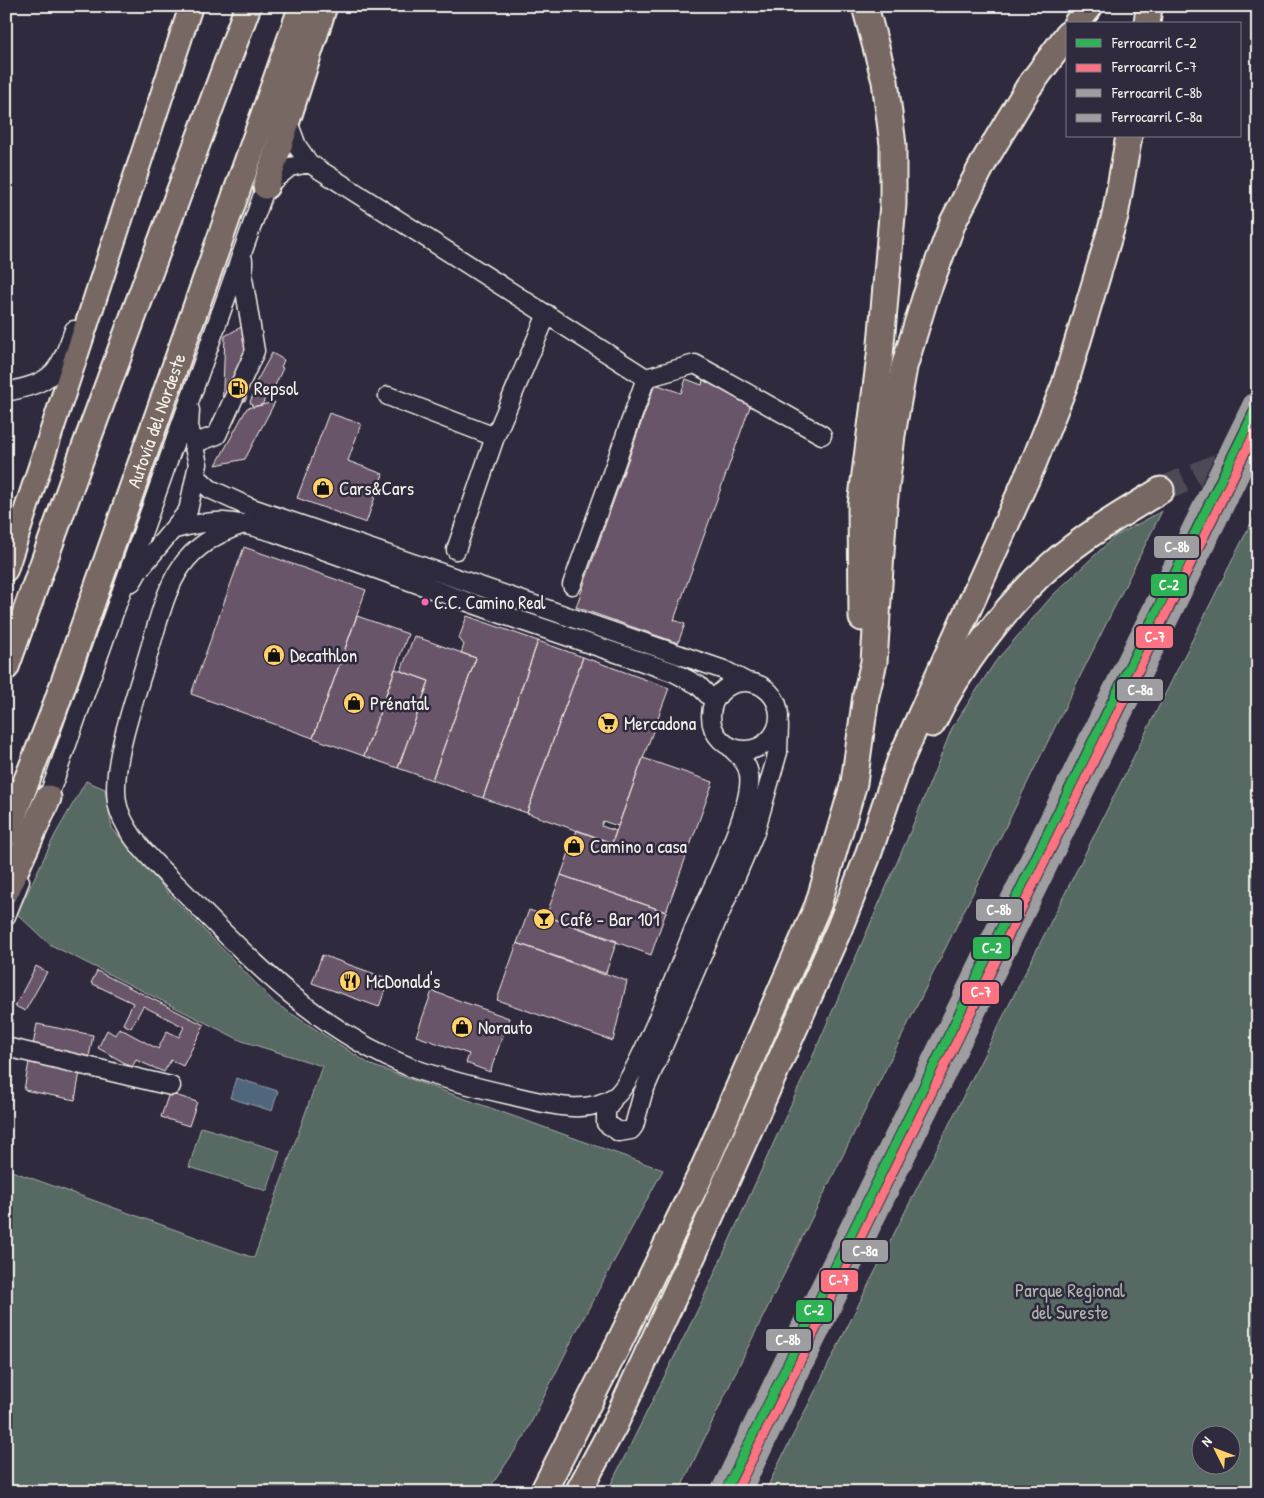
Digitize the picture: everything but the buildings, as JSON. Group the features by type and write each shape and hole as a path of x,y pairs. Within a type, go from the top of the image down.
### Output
{"highway":[{"path":"6,667 82,455 248,6"},
{"name":"Autovía del Nordeste","path":"6,833 52,716 302,6"},
{"path":"266,186 324,6"},
{"path":"865,6 885,81 893,145 893,204 880,356 861,505 862,659 866,696"},
{"path":"1078,22 1090,6"},
{"path":"1146,22 1149,6"},
{"path":"543,1492 620,1343 701,1174 818,904 854,783 866,696 874,662 884,506 892,435 904,367 925,298 953,222 986,158 1028,88 1066,37"},
{"path":"578,1492 615,1424 696,1251 839,929 867,858 900,761 1034,462 1065,384 1115,216 1128,138"},
{"path":"867,858 940,708 978,650 1010,609 1051,566 1107,522 1161,490"},
{"path":"6,891 48,798"}],"main road":[{"path":"6,570 191,6"}],"street":[{"path":"288,122 297,146 309,163 646,378 695,364 822,435"},
{"path":"6,916 266,186 290,167 309,163"},
{"path":"6,392 34,386 57,370 87,294 113,243"},
{"path":"193,444 217,435 255,351 243,278 243,252"},
{"path":"456,550 495,437 547,314"},
{"path":"572,584 646,378"},
{"path":"111,622 139,570 188,511 198,464 189,426 190,395"},
{"path":"388,396 495,437"},
{"path":"196,476 210,489 249,507 724,670 745,682 760,685 772,695 779,709 778,752 756,832 643,1093 634,1126 631,1130 619,1132 606,1123 606,1111 613,1099"},
{"path":"175,529 218,520 244,524 674,672 698,685 714,701"},
{"path":"244,524 211,536 198,547 187,559 166,594 131,713 116,777 115,793 124,822 139,844 161,868 249,958 297,1000 362,1043 398,1062 444,1078 559,1107 600,1105 622,1092 630,1080 734,837 747,799 750,783 747,766 731,748 722,742 711,723 714,701 722,691 732,684 745,682"},
{"path":"731,748 742,751 755,750 774,736 779,725"},
{"path":"6,1047 171,1086"}],"green space":[{"name":"Parque Regional del Sureste","path":"1258,509 1258,1492 765,1492 782,1457"},
{"path":"1162,511 745,1353 679,1492 607,1492 703,1299 812,1058 908,837 952,728 995,662 1053,595 1114,537"},
{"path":"86,781 105,789 112,828 169,894 275,1003 371,1065 663,1170 577,1330 524,1437 487,1492 6,1492 6,1169 254,1258 322,1066 242,1041 49,944 17,914 55,835"},
{"path":"201,1127 280,1151 267,1191 189,1167"}],"water":[{"path":"236,1078 278,1091 272,1111 230,1098"}],"tunnel":[{"path":"1161,490 1258,449"}],"railway":[{"path":"714,1492 1258,381"}],"rail line":[{"name":"C-8b","path":"716,1488 1249,399"},
{"name":"C-2","path":"725,1492 1258,404"},
{"name":"C-7","path":"736,1492 1258,426"},
{"name":"C-8a","path":"747,1492 1258,449"}],"place":[{"name":"Repsol","path":"238,388"},
{"name":"Cars&Cars","path":"323,488"},
{"name":"C.C. Camino Real","path":"425,602"},
{"name":"Decathlon","path":"274,655"},
{"name":"Prénatal","path":"354,703"},
{"name":"Mercadona","path":"608,723"},
{"name":"Camino a casa","path":"574,846"},
{"name":"Café - Bar 101","path":"544,919"},
{"name":"McDonald's","path":"350,981"},
{"name":"Norauto","path":"462,1027"}]}
